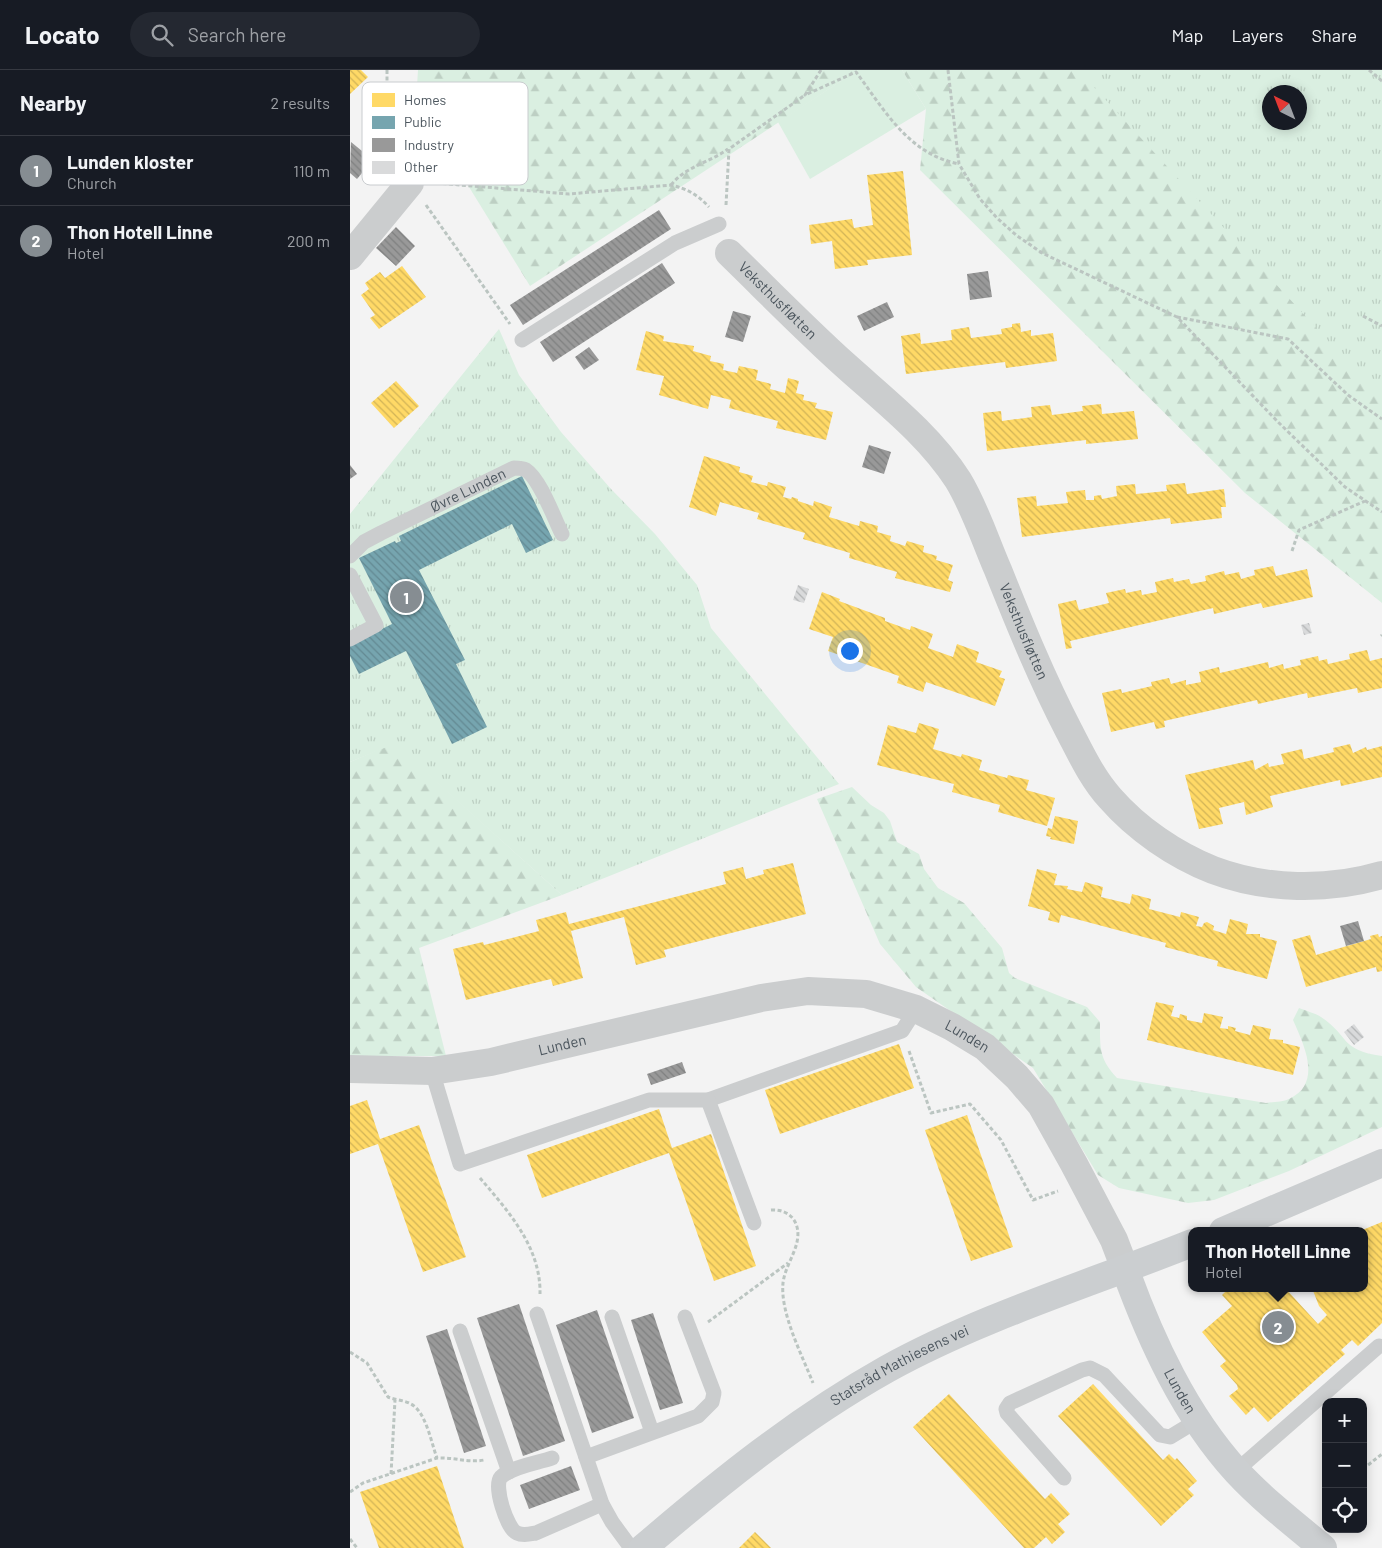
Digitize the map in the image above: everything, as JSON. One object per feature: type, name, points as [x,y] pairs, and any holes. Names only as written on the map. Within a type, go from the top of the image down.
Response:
[{"type":"street","points":[[350,256],[408,185]]},
{"type":"street","name":"Veksthusfløtten","points":[[729,253],[823,345],[920,434],[946,463],[977,519],[1052,698],[1087,765],[1108,796],[1120,809],[1135,823],[1177,853],[1225,874],[1252,881],[1290,885],[1335,885],[1382,875]]},
{"type":"street","name":"Lunden","points":[[350,1069],[432,1071],[491,1062],[760,998],[808,991],[866,994],[909,1020],[952,1027],[985,1047],[1041,1105],[1114,1240],[1138,1305],[1166,1366],[1198,1420],[1236,1471],[1259,1494],[1323,1548]]},
{"type":"street","points":[[1232,1227],[1382,1163]]},
{"type":"street","name":"Statsråd Mathiesens vei","points":[[643,1548],[762,1450],[808,1418],[888,1369],[992,1321],[1188,1245]]},
{"type":"lane","points":[[522,340],[676,244],[719,224]]},
{"type":"lane","name":"Øvre Lunden","points":[[350,556],[364,542],[514,468],[526,469],[530,474],[562,534]]},
{"type":"lane","points":[[350,575],[376,625],[350,639]]},
{"type":"lane","points":[[432,1071],[460,1164],[649,1100],[708,1100],[909,1020]]},
{"type":"lane","points":[[708,1100],[752,1218]]},
{"type":"lane","points":[[537,1314],[602,1504],[612,1522],[631,1548]]},
{"type":"lane","points":[[612,1317],[652,1432]]},
{"type":"lane","points":[[586,1457],[698,1416],[712,1402],[714,1393],[685,1317]]},
{"type":"lane","points":[[460,1331],[509,1472]]},
{"type":"lane","points":[[1236,1471],[1379,1346]]},
{"type":"lane","points":[[1064,1478],[1007,1413],[1006,1409],[1010,1403],[1090,1368],[1104,1375],[1160,1435],[1170,1437],[1198,1420]]},
{"type":"lane","points":[[552,1458],[509,1472],[501,1478],[497,1490],[510,1528],[516,1533],[525,1535],[536,1533],[602,1504]]},
{"type":"path","points":[[805,95],[821,70]]},
{"type":"path","points":[[948,70],[959,164],[980,199],[1016,235],[1042,252],[1177,317],[1288,339],[1348,394],[1382,419]]},
{"type":"path","points":[[1369,70],[1382,81]]},
{"type":"path","points":[[671,185],[685,170],[719,156],[805,95],[856,72],[898,127],[913,143],[933,156],[959,164]]},
{"type":"path","points":[[719,224],[726,210],[729,149]]},
{"type":"path","points":[[411,185],[485,291],[522,340]]},
{"type":"path","points":[[469,185],[521,192],[569,194],[671,185],[687,189],[700,197],[711,209],[719,224]]},
{"type":"path","points":[[1364,316],[1382,326]]},
{"type":"path","points":[[1177,317],[1278,422],[1345,486],[1382,512]]},
{"type":"path","points":[[1292,551],[1299,530],[1366,501]]},
{"type":"path","points":[[909,1020],[931,1114],[970,1104],[1001,1140],[1033,1200],[1061,1190]]},
{"type":"path","points":[[466,1162],[506,1208],[522,1231],[529,1244],[540,1284]]},
{"type":"path","points":[[752,1218],[777,1209],[789,1214],[797,1227],[798,1241],[788,1263],[783,1283],[786,1310],[814,1386]]},
{"type":"path","points":[[692,1334],[788,1263]]},
{"type":"path","points":[[350,1352],[367,1363],[383,1391],[395,1400],[408,1402],[421,1414],[437,1458]]},
{"type":"path","points":[[391,1474],[395,1400]]},
{"type":"path","points":[[350,1492],[363,1483],[437,1458],[449,1457],[474,1462],[503,1453]]},
{"type":"path","points":[[1367,1467],[1382,1454]]},
{"type":"path","points":[[350,1540],[357,1548]]},
{"type":"green space","points":[[418,70],[858,70],[530,286],[468,185],[528,185],[528,82],[417,82]]},
{"type":"green space","points":[[858,70],[902,70],[926,109],[810,179],[778,122]]},
{"type":"green space","points":[[902,70],[1079,70],[1382,386],[1382,603],[1245,493],[920,170],[926,109]]},
{"type":"green space","points":[[1078,70],[1382,70],[1382,399]]},
{"type":"green space","points":[[499,329],[519,375],[561,432],[611,489],[655,534],[697,585],[711,628],[839,784],[562,895],[394,744],[350,762],[350,514]]},
{"type":"green space","points":[[394,743],[562,895],[419,948],[446,1056],[350,1056],[350,762]]},
{"type":"green space","points":[[852,787],[871,805],[884,813],[890,821],[897,842],[919,854],[924,869],[938,888],[964,903],[1002,948],[1009,973],[1015,978],[1087,1007],[1100,1022],[1102,1053],[1107,1065],[1117,1078],[1266,1103],[1287,1100],[1299,1092],[1306,1083],[1308,1074],[1306,1052],[1293,1020],[1299,1008],[1321,1017],[1337,1030],[1351,1046],[1358,1050],[1382,1056],[1382,1127],[1289,1171],[1214,1200],[1188,1203],[1119,1188],[1098,1175],[1033,1068],[916,987],[880,944],[817,799]]},
{"type":"building: Homes","points":[[350,70],[361,70],[368,77],[350,94]]},
{"type":"building: Homes","points":[[903,171],[912,255],[867,260],[868,265],[835,269],[832,241],[811,244],[809,225],[852,219],[854,228],[873,225],[867,175]]},
{"type":"building: Homes","points":[[402,266],[426,297],[379,329],[370,318],[375,315],[361,295],[369,289],[365,283],[380,272],[385,278]]},
{"type":"building: Homes","points":[[1020,323],[1021,332],[1031,330],[1031,336],[1053,333],[1057,361],[1006,368],[1005,362],[906,374],[901,336],[920,333],[921,344],[952,340],[951,330],[969,327],[971,338],[1002,334],[1001,329]]},
{"type":"building: Homes","points":[[646,331],[664,336],[663,341],[694,346],[693,351],[711,356],[710,361],[724,364],[723,370],[737,373],[739,366],[758,370],[756,380],[771,384],[770,389],[785,393],[788,378],[799,381],[796,393],[804,395],[803,400],[817,403],[815,408],[833,412],[826,440],[776,428],[778,421],[729,408],[731,400],[711,395],[708,409],[659,395],[664,376],[636,370]]},
{"type":"building: Homes","points":[[396,381],[419,406],[394,428],[371,403]]},
{"type":"building: Homes","points":[[1101,404],[1102,414],[1134,411],[1138,439],[1086,444],[1086,440],[987,451],[983,413],[1001,411],[1002,421],[1032,417],[1031,407],[1050,405],[1052,415],[1083,411],[1082,406]]},
{"type":"building: Homes","points":[[704,456],[740,467],[739,472],[753,476],[751,482],[767,486],[768,482],[786,487],[783,497],[791,499],[792,497],[813,506],[814,501],[832,507],[829,517],[859,526],[860,521],[878,526],[877,532],[891,536],[890,541],[905,546],[907,541],[924,546],[923,552],[937,556],[936,560],[953,565],[948,580],[953,582],[950,592],[895,578],[897,572],[849,558],[850,553],[803,539],[805,533],[757,519],[759,513],[720,502],[716,516],[689,507]]},
{"type":"building: Homes","points":[[1185,483],[1187,494],[1224,489],[1226,507],[1221,507],[1222,518],[1171,524],[1170,518],[1022,537],[1017,498],[1036,496],[1037,506],[1068,503],[1066,492],[1085,490],[1086,500],[1094,500],[1094,496],[1101,495],[1102,499],[1117,496],[1116,486],[1135,484],[1136,494],[1167,491],[1166,485]]},
{"type":"building: Homes","points":[[1273,566],[1276,576],[1307,569],[1313,597],[1263,608],[1261,603],[1214,614],[1213,608],[1070,641],[1072,648],[1066,649],[1058,604],[1076,600],[1079,610],[1109,603],[1106,593],[1125,589],[1126,593],[1141,590],[1142,595],[1157,592],[1155,582],[1173,578],[1174,582],[1189,579],[1191,584],[1206,581],[1205,576],[1224,571],[1225,575],[1239,572],[1241,579],[1255,575],[1254,570]]},
{"type":"building: Homes","points":[[822,592],[840,599],[839,601],[885,618],[885,621],[910,630],[911,626],[933,634],[928,648],[953,657],[957,644],[979,652],[976,662],[1002,671],[999,677],[1005,679],[995,706],[926,682],[923,692],[897,683],[899,676],[828,651],[833,637],[809,629]]},
{"type":"building: Homes","points":[[1367,650],[1370,661],[1382,658],[1382,688],[1358,693],[1357,688],[1308,698],[1307,693],[1258,704],[1257,700],[1164,721],[1165,727],[1161,728],[1156,729],[1154,722],[1111,732],[1102,693],[1121,689],[1122,693],[1152,686],[1151,682],[1169,678],[1171,684],[1186,680],[1186,685],[1201,682],[1199,672],[1219,667],[1220,673],[1268,662],[1269,668],[1283,664],[1284,669],[1301,665],[1300,660],[1318,656],[1319,661],[1327,659],[1328,664],[1350,659],[1349,654]]},
{"type":"building: Homes","points":[[919,723],[939,729],[933,749],[961,757],[962,754],[982,760],[979,770],[1007,778],[1008,775],[1029,780],[1026,790],[1055,798],[1047,826],[998,812],[1000,805],[952,792],[954,784],[877,765],[888,725],[916,733]]},
{"type":"building: Homes","points":[[1350,744],[1353,753],[1366,747],[1367,750],[1382,746],[1382,777],[1341,786],[1340,780],[1270,796],[1273,807],[1246,815],[1244,802],[1219,808],[1223,824],[1199,829],[1185,775],[1253,760],[1255,770],[1268,763],[1269,767],[1284,764],[1281,754],[1302,749],[1304,759],[1334,752],[1333,748]]},
{"type":"building: Homes","points":[[1055,816],[1078,821],[1074,844],[1050,839],[1051,837],[1046,836],[1048,828],[1052,829]]},
{"type":"building: Homes","points":[[793,863],[806,914],[664,950],[666,957],[636,965],[624,917],[571,931],[583,978],[553,986],[551,979],[466,1000],[453,949],[483,942],[484,945],[539,931],[536,920],[566,912],[569,924],[726,884],[723,872],[743,867],[746,879],[764,874],[763,870]]},
{"type":"building: Homes","points":[[1037,869],[1057,874],[1054,885],[1068,886],[1067,889],[1082,892],[1085,882],[1103,887],[1101,897],[1130,904],[1132,894],[1151,899],[1149,909],[1180,917],[1181,912],[1199,917],[1196,926],[1202,927],[1207,922],[1214,926],[1213,930],[1226,934],[1230,919],[1248,924],[1246,934],[1260,934],[1260,937],[1277,941],[1267,979],[1217,966],[1218,961],[1165,947],[1166,943],[1061,915],[1059,923],[1048,920],[1050,912],[1028,906]]},
{"type":"building: Homes","points":[[1378,934],[1379,937],[1382,936],[1382,971],[1377,972],[1376,967],[1306,987],[1292,940],[1310,935],[1316,955],[1371,939],[1370,936]]},
{"type":"building: Homes","points":[[1156,1002],[1174,1006],[1171,1016],[1179,1018],[1180,1014],[1187,1016],[1187,1020],[1202,1023],[1204,1013],[1223,1017],[1220,1028],[1228,1029],[1228,1026],[1236,1028],[1235,1031],[1250,1035],[1253,1025],[1271,1029],[1269,1039],[1283,1040],[1283,1043],[1300,1047],[1293,1075],[1147,1040]]},
{"type":"building: Homes","points":[[899,1044],[914,1088],[780,1134],[765,1090]]},
{"type":"building: Homes","points":[[367,1100],[380,1139],[419,1125],[466,1257],[423,1272],[378,1144],[350,1154],[350,1106]]},
{"type":"building: Homes","points":[[659,1109],[672,1148],[711,1134],[756,1266],[714,1281],[669,1153],[542,1198],[527,1155]]},
{"type":"building: Homes","points":[[967,1115],[1013,1247],[971,1261],[925,1130]]},
{"type":"building: Homes","points":[[1382,1222],[1382,1323],[1358,1346],[1352,1340],[1341,1350],[1345,1354],[1268,1422],[1254,1407],[1246,1415],[1229,1396],[1238,1389],[1237,1385],[1220,1366],[1226,1361],[1202,1332],[1232,1306],[1222,1295],[1225,1292],[1289,1292],[1318,1324],[1327,1315],[1319,1306],[1314,1292],[1368,1292],[1368,1228]]},
{"type":"building: Homes","points":[[1093,1384],[1163,1460],[1169,1454],[1175,1460],[1177,1458],[1197,1481],[1188,1489],[1194,1495],[1161,1526],[1058,1416]]},
{"type":"building: Homes","points":[[949,1394],[1045,1499],[1051,1493],[1070,1514],[1058,1524],[1065,1532],[1052,1544],[1046,1537],[1034,1548],[1024,1548],[913,1427]]},
{"type":"building: Homes","points":[[437,1466],[464,1548],[379,1548],[360,1492]]},
{"type":"building: Homes","points":[[755,1532],[771,1548],[739,1548]]},
{"type":"building: Public","points":[[522,476],[553,540],[526,553],[512,524],[419,570],[465,660],[456,664],[487,727],[452,744],[406,651],[359,674],[350,656],[350,645],[392,624],[359,558],[395,541],[396,543],[401,541],[399,536]]},
{"type":"building: Industry","points":[[351,142],[362,151],[362,173],[357,179],[350,173]]},
{"type":"building: Industry","points":[[659,210],[671,229],[523,325],[510,305]]},
{"type":"building: Industry","points":[[396,227],[415,246],[396,266],[376,248]]},
{"type":"building: Industry","points":[[662,263],[675,283],[553,362],[540,342]]},
{"type":"building: Industry","points":[[988,271],[992,297],[970,300],[967,274]]},
{"type":"building: Industry","points":[[887,302],[894,317],[864,331],[857,316]]},
{"type":"building: Industry","points":[[733,311],[751,316],[743,342],[725,337]]},
{"type":"building: Industry","points":[[589,347],[599,360],[584,370],[575,357]]},
{"type":"building: Industry","points":[[869,445],[891,452],[884,474],[862,467]]},
{"type":"building: Industry","points":[[350,465],[357,474],[350,479]]},
{"type":"building: Industry","points":[[1358,921],[1364,941],[1346,946],[1340,926]]},
{"type":"building: Industry","points":[[682,1062],[686,1073],[651,1085],[647,1074]]},
{"type":"building: Industry","points":[[519,1304],[565,1441],[523,1456],[477,1318]]},
{"type":"building: Industry","points":[[597,1310],[634,1418],[592,1433],[556,1325]]},
{"type":"building: Industry","points":[[653,1313],[683,1403],[660,1410],[631,1320]]},
{"type":"building: Industry","points":[[447,1329],[486,1446],[464,1453],[426,1336]]},
{"type":"building: Industry","points":[[571,1466],[580,1490],[529,1509],[520,1485]]},
{"type":"building: Other","points":[[798,585],[809,589],[804,603],[793,600]]},
{"type":"building: Other","points":[[1309,623],[1312,633],[1304,635],[1301,625]]},
{"type":"building: Other","points":[[1354,1024],[1364,1037],[1354,1045],[1344,1032]]},
{"type":"place","name":"Lunden kloster","points":[[406,597]]},
{"type":"place","name":"Thon Hotell Linne","points":[[1278,1327]]}]
